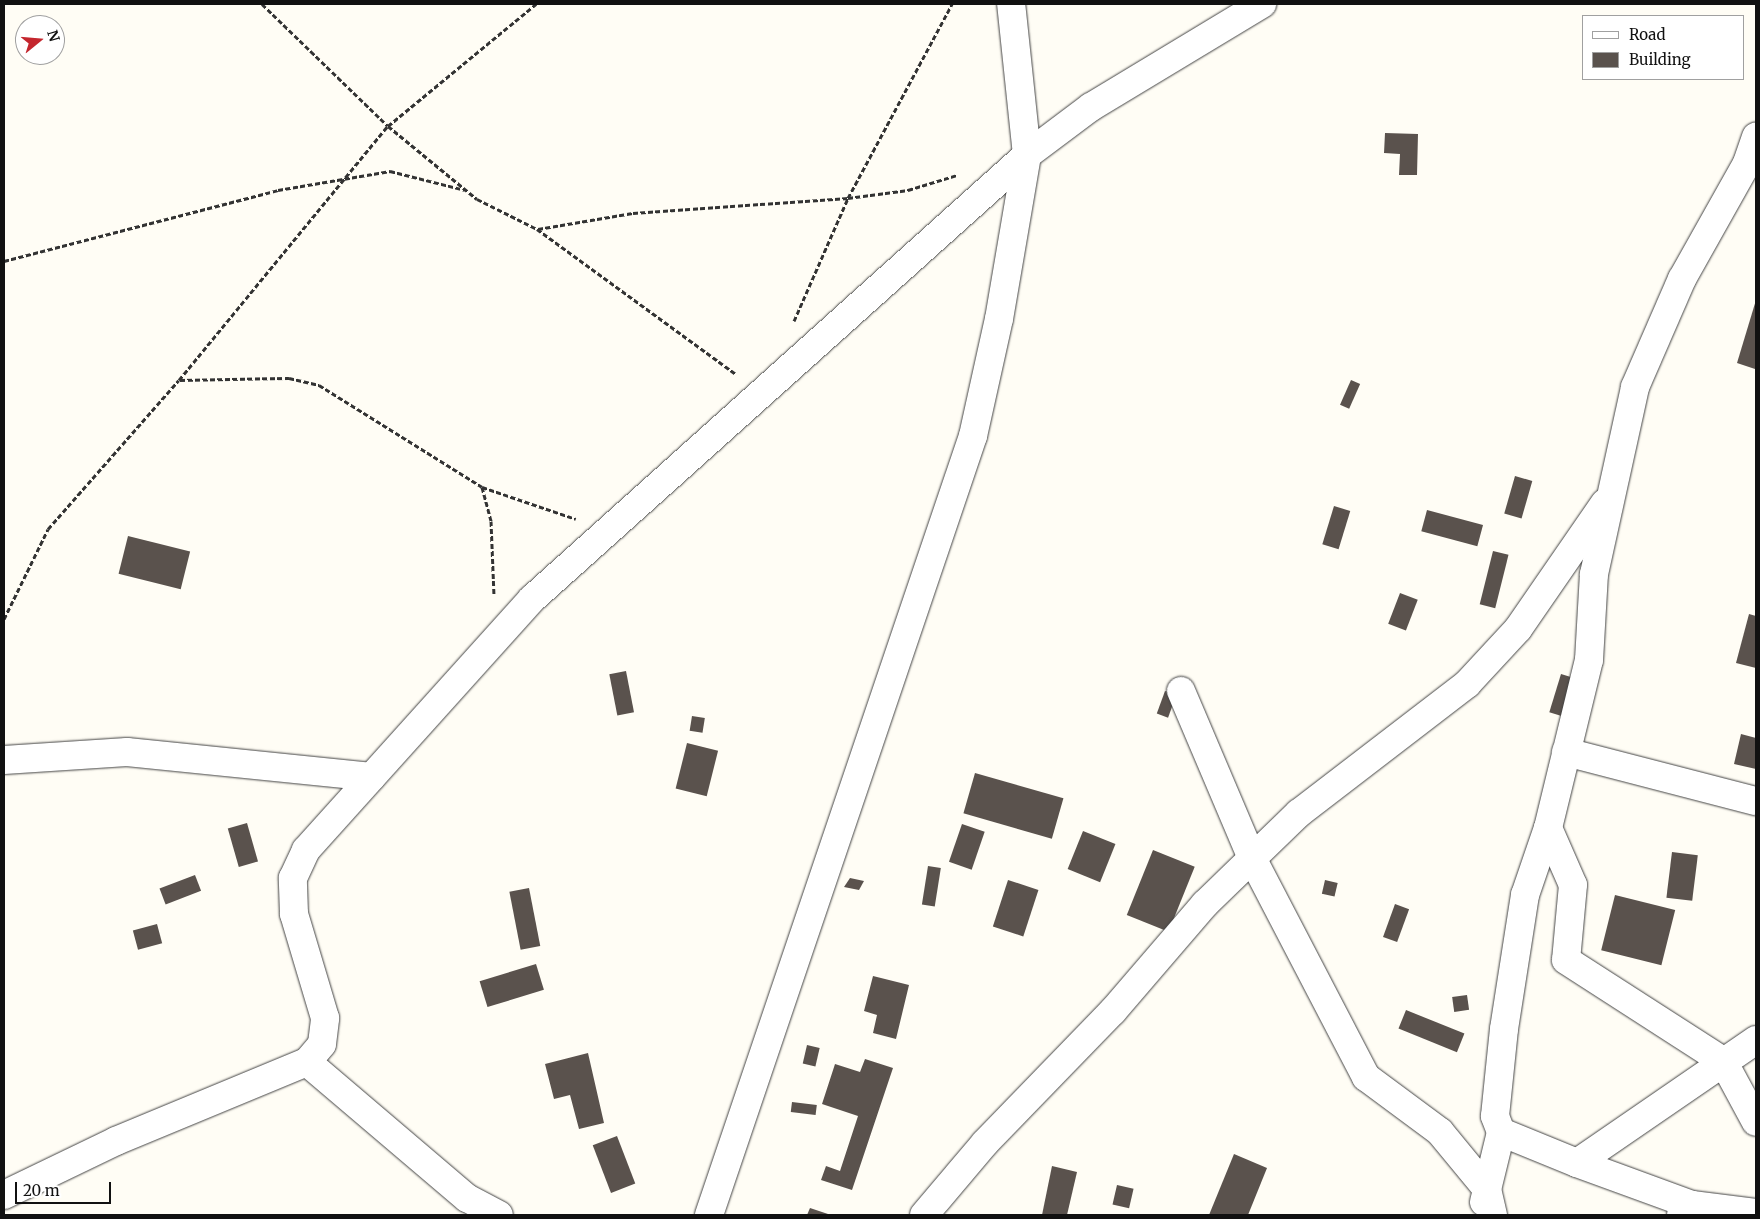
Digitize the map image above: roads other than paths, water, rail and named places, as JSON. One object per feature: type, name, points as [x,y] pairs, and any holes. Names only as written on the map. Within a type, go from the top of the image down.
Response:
[{"type":"street","points":[[709,1215],[973,436],[1001,310],[1027,155],[1011,4]]},
{"type":"street","points":[[4,1194],[116,1141],[307,1062],[322,1044],[325,1018],[294,914],[293,878],[306,850],[532,599],[1027,155],[1091,107],[1262,4]]},
{"type":"street","points":[[1481,1215],[1501,1132],[1495,1116],[1504,1029],[1525,895],[1548,828],[1589,660],[1594,574],[1636,386],[1682,279],[1748,162],[1756,137]]},
{"type":"street","points":[[924,1215],[1204,904],[1299,813],[1467,684],[1518,629],[1613,492]]},
{"type":"street","points":[[1182,691],[1252,858],[1366,1077],[1440,1132],[1488,1189],[1493,1215]]},
{"type":"street","points":[[4,760],[127,752],[372,777]]},
{"type":"street","points":[[1566,752],[1756,801]]},
{"type":"street","points":[[1548,828],[1574,885],[1566,960],[1724,1061],[1756,1122]]},
{"type":"street","points":[[1578,1163],[1756,1040]]},
{"type":"street","points":[[307,1062],[467,1198],[499,1215]]},
{"type":"street","points":[[1501,1132],[1686,1210],[1756,1213]]}]
